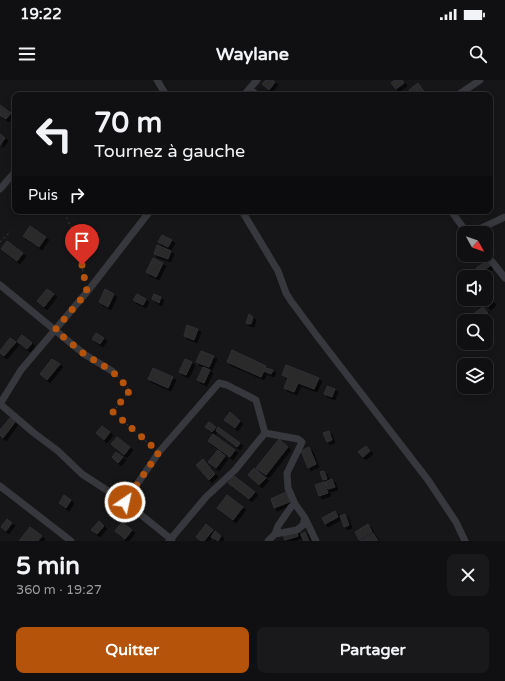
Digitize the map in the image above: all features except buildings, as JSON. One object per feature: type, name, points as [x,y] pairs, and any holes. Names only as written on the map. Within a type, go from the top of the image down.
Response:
[{"type":"street","points":[[157,80],[164,92]]},
{"type":"street","points":[[246,92],[257,80]]},
{"type":"street","points":[[462,92],[480,80]]},
{"type":"street","points":[[0,189],[12,175]]},
{"type":"street","points":[[148,214],[87,292],[22,370],[0,404],[58,451],[82,474],[125,502],[171,540],[206,497],[235,470],[265,433]]},
{"type":"street","points":[[244,214],[278,271],[286,293],[291,301],[428,480],[456,522],[465,541]]},
{"type":"street","points":[[453,214],[462,226]]},
{"type":"street","points":[[485,226],[505,217]]},
{"type":"street","points":[[492,262],[505,278]]},
{"type":"street","points":[[0,285],[84,354],[112,371]]},
{"type":"street","points":[[125,502],[159,452],[219,383],[227,384],[256,400],[265,433]]},
{"type":"street","points":[[265,433],[298,439],[302,442],[287,473],[288,488],[295,504],[305,518],[316,541]]},
{"type":"street","points":[[0,486],[71,541]]},
{"type":"street","points":[[268,541],[275,534],[278,526],[291,507],[295,504]]},
{"type":"street","points":[[275,534],[296,530],[303,525],[305,518]]},
{"type":"path","points":[[64,214],[77,239],[87,292]]},
{"type":"path","points":[[0,242],[11,231]]},
{"type":"path","points":[[112,371],[130,390],[113,412],[159,452]]},
{"type":"route","points":[[82,265],[87,292],[55,330],[84,354],[112,371],[130,390],[113,412],[159,452],[125,502]]}]
